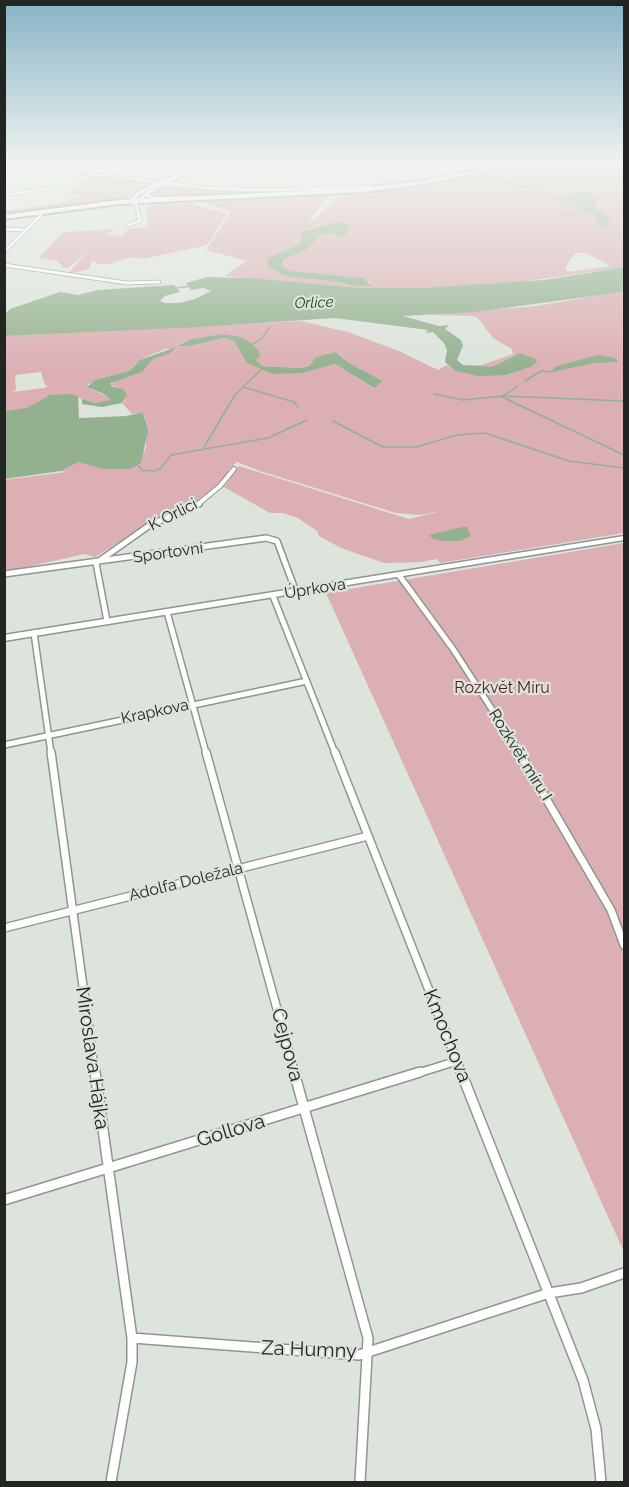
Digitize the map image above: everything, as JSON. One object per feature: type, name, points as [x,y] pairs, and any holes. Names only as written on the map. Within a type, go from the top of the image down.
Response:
[{"type":"street","points":[[4,252],[24,233]]},
{"type":"street","points":[[4,265],[127,283],[159,282]]},
{"type":"street","name":"K Orlici","points":[[96,563],[150,525],[197,505],[220,486],[234,469]]},
{"type":"street","name":"Úprkova","points":[[4,638],[624,538]]},
{"type":"street","name":"Sportovní","points":[[4,574],[271,539],[277,541],[296,592]]},
{"type":"street","points":[[96,563],[107,621]]},
{"type":"street","name":"Rozkvět míru I","points":[[399,575],[453,649],[531,770],[611,910],[624,945]]},
{"type":"street","name":"Kmochova","points":[[273,596],[549,1293],[593,1410],[601,1482]]},
{"type":"street","name":"Cejpova","points":[[167,612],[368,1338],[360,1482]]},
{"type":"street","name":"Miroslava Hájka","points":[[34,633],[132,1338],[130,1374],[111,1482]]},
{"type":"street","name":"Krapkova","points":[[4,745],[307,681]]},
{"type":"street","name":"Adolfa Doležala","points":[[4,928],[368,836]]},
{"type":"street","name":"Gollova","points":[[4,1200],[457,1061]]},
{"type":"street","name":"Za Humny","points":[[132,1338],[351,1356],[549,1293],[581,1288],[624,1273]]},
{"type":"green space","points":[[62,233],[107,233],[122,236],[124,233],[215,233],[208,244],[203,246],[143,259],[131,257],[109,264],[96,264],[92,261],[89,269],[73,273],[68,273],[90,250],[68,268],[64,268],[57,261],[39,258]]},
{"type":"green space","points":[[217,233],[304,233],[297,245],[270,257],[276,272],[291,277],[340,282],[354,286],[371,283],[365,278],[291,271],[282,266],[283,260],[320,235],[329,233],[339,237],[337,233],[624,233],[624,267],[521,282],[419,288],[361,288],[225,276],[247,261],[206,250]],"holes":[[[575,253],[585,253],[611,266],[567,272],[565,268]]]},
{"type":"green space","points":[[624,291],[624,336],[618,335],[624,337],[624,533],[440,563],[437,559],[384,563],[341,548],[319,536],[317,531],[298,518],[283,513],[270,513],[224,487],[239,466],[409,519],[441,511],[419,515],[396,513],[237,462],[228,470],[231,470],[219,485],[198,500],[154,520],[95,557],[84,554],[14,570],[5,569],[4,480],[66,472],[54,470],[69,459],[139,465],[146,447],[145,416],[143,412],[132,414],[122,403],[125,400],[118,387],[110,385],[118,379],[132,376],[153,359],[175,349],[165,349],[146,357],[129,371],[99,379],[87,385],[111,398],[109,401],[95,403],[69,395],[26,410],[5,412],[5,336],[302,321],[351,333],[399,351],[438,370],[447,365],[455,371],[506,375],[531,367],[516,354],[492,367],[463,365],[482,365],[513,354],[512,349],[493,338],[478,318],[426,315],[536,306]],"holes":[[[222,334],[260,355],[256,360],[262,366],[301,368],[308,366],[317,357],[338,353],[349,363],[383,381],[373,388],[335,364],[312,370],[272,374],[248,363],[234,341],[224,338],[190,346],[177,345],[191,339]],[[41,372],[45,385],[48,386],[13,392],[16,390],[15,375]]]},
{"type":"green space","name":"Rozkvět Míru","points":[[624,543],[624,1252],[326,593]]},
{"type":"water","points":[[301,233],[329,233],[320,235],[307,249],[283,260],[282,266],[291,271],[365,278],[371,286],[354,286],[340,282],[291,277],[269,267],[267,260],[270,257],[297,245],[302,239]]},
{"type":"water","points":[[332,233],[346,233],[345,236],[339,237]]},
{"type":"water","name":"Orlice","points":[[624,267],[624,291],[475,312],[403,316],[439,326],[449,325],[445,329],[461,340],[463,346],[457,360],[463,365],[492,367],[519,353],[536,359],[537,362],[531,367],[506,375],[479,376],[455,371],[445,362],[447,350],[444,343],[433,332],[426,333],[428,330],[335,318],[5,336],[5,314],[10,309],[60,292],[78,295],[98,290],[174,285],[180,292],[165,296],[160,301],[179,303],[195,299],[211,291],[203,288],[191,290],[186,283],[207,277],[251,278],[361,288],[419,288],[544,280]]},
{"type":"water","points":[[222,334],[241,337],[253,344],[261,355],[256,360],[262,366],[301,368],[309,366],[316,357],[336,352],[349,363],[383,381],[374,388],[335,364],[302,373],[272,374],[247,363],[234,341],[224,338],[190,346],[177,346],[191,339]]},
{"type":"water","points":[[175,349],[169,354],[153,359],[142,372],[111,383],[111,386],[123,389],[127,395],[122,403],[102,407],[82,404],[82,399],[95,403],[111,400],[104,394],[87,387],[95,380],[129,371],[140,360]]},
{"type":"water","points":[[597,355],[618,360],[552,372],[554,367]]},
{"type":"water","points":[[50,395],[78,396],[79,418],[127,416],[143,412],[148,431],[141,463],[130,469],[103,469],[78,462],[61,471],[5,479],[5,411],[27,408]]},
{"type":"water","points":[[467,527],[471,536],[460,541],[433,539],[429,535]]},
{"type":"waterway","points":[[176,288],[191,286]]},
{"type":"waterway","points":[[251,345],[261,339],[270,327]]},
{"type":"waterway","points":[[243,387],[263,368]]},
{"type":"waterway","points":[[525,381],[541,371],[552,372]]},
{"type":"waterway","points":[[503,396],[518,386]]},
{"type":"waterway","points":[[204,447],[235,395],[243,387]]},
{"type":"waterway","points":[[243,387],[294,402],[298,407]]},
{"type":"waterway","points":[[434,394],[463,400],[501,396]]},
{"type":"waterway","points":[[501,396],[624,455]]},
{"type":"waterway","points":[[503,396],[624,401]]},
{"type":"waterway","points":[[137,464],[142,470],[155,471],[161,468],[171,455],[268,438],[307,420]]},
{"type":"waterway","points":[[333,421],[383,447],[416,447],[457,435],[485,433],[569,461],[624,468]]}]
